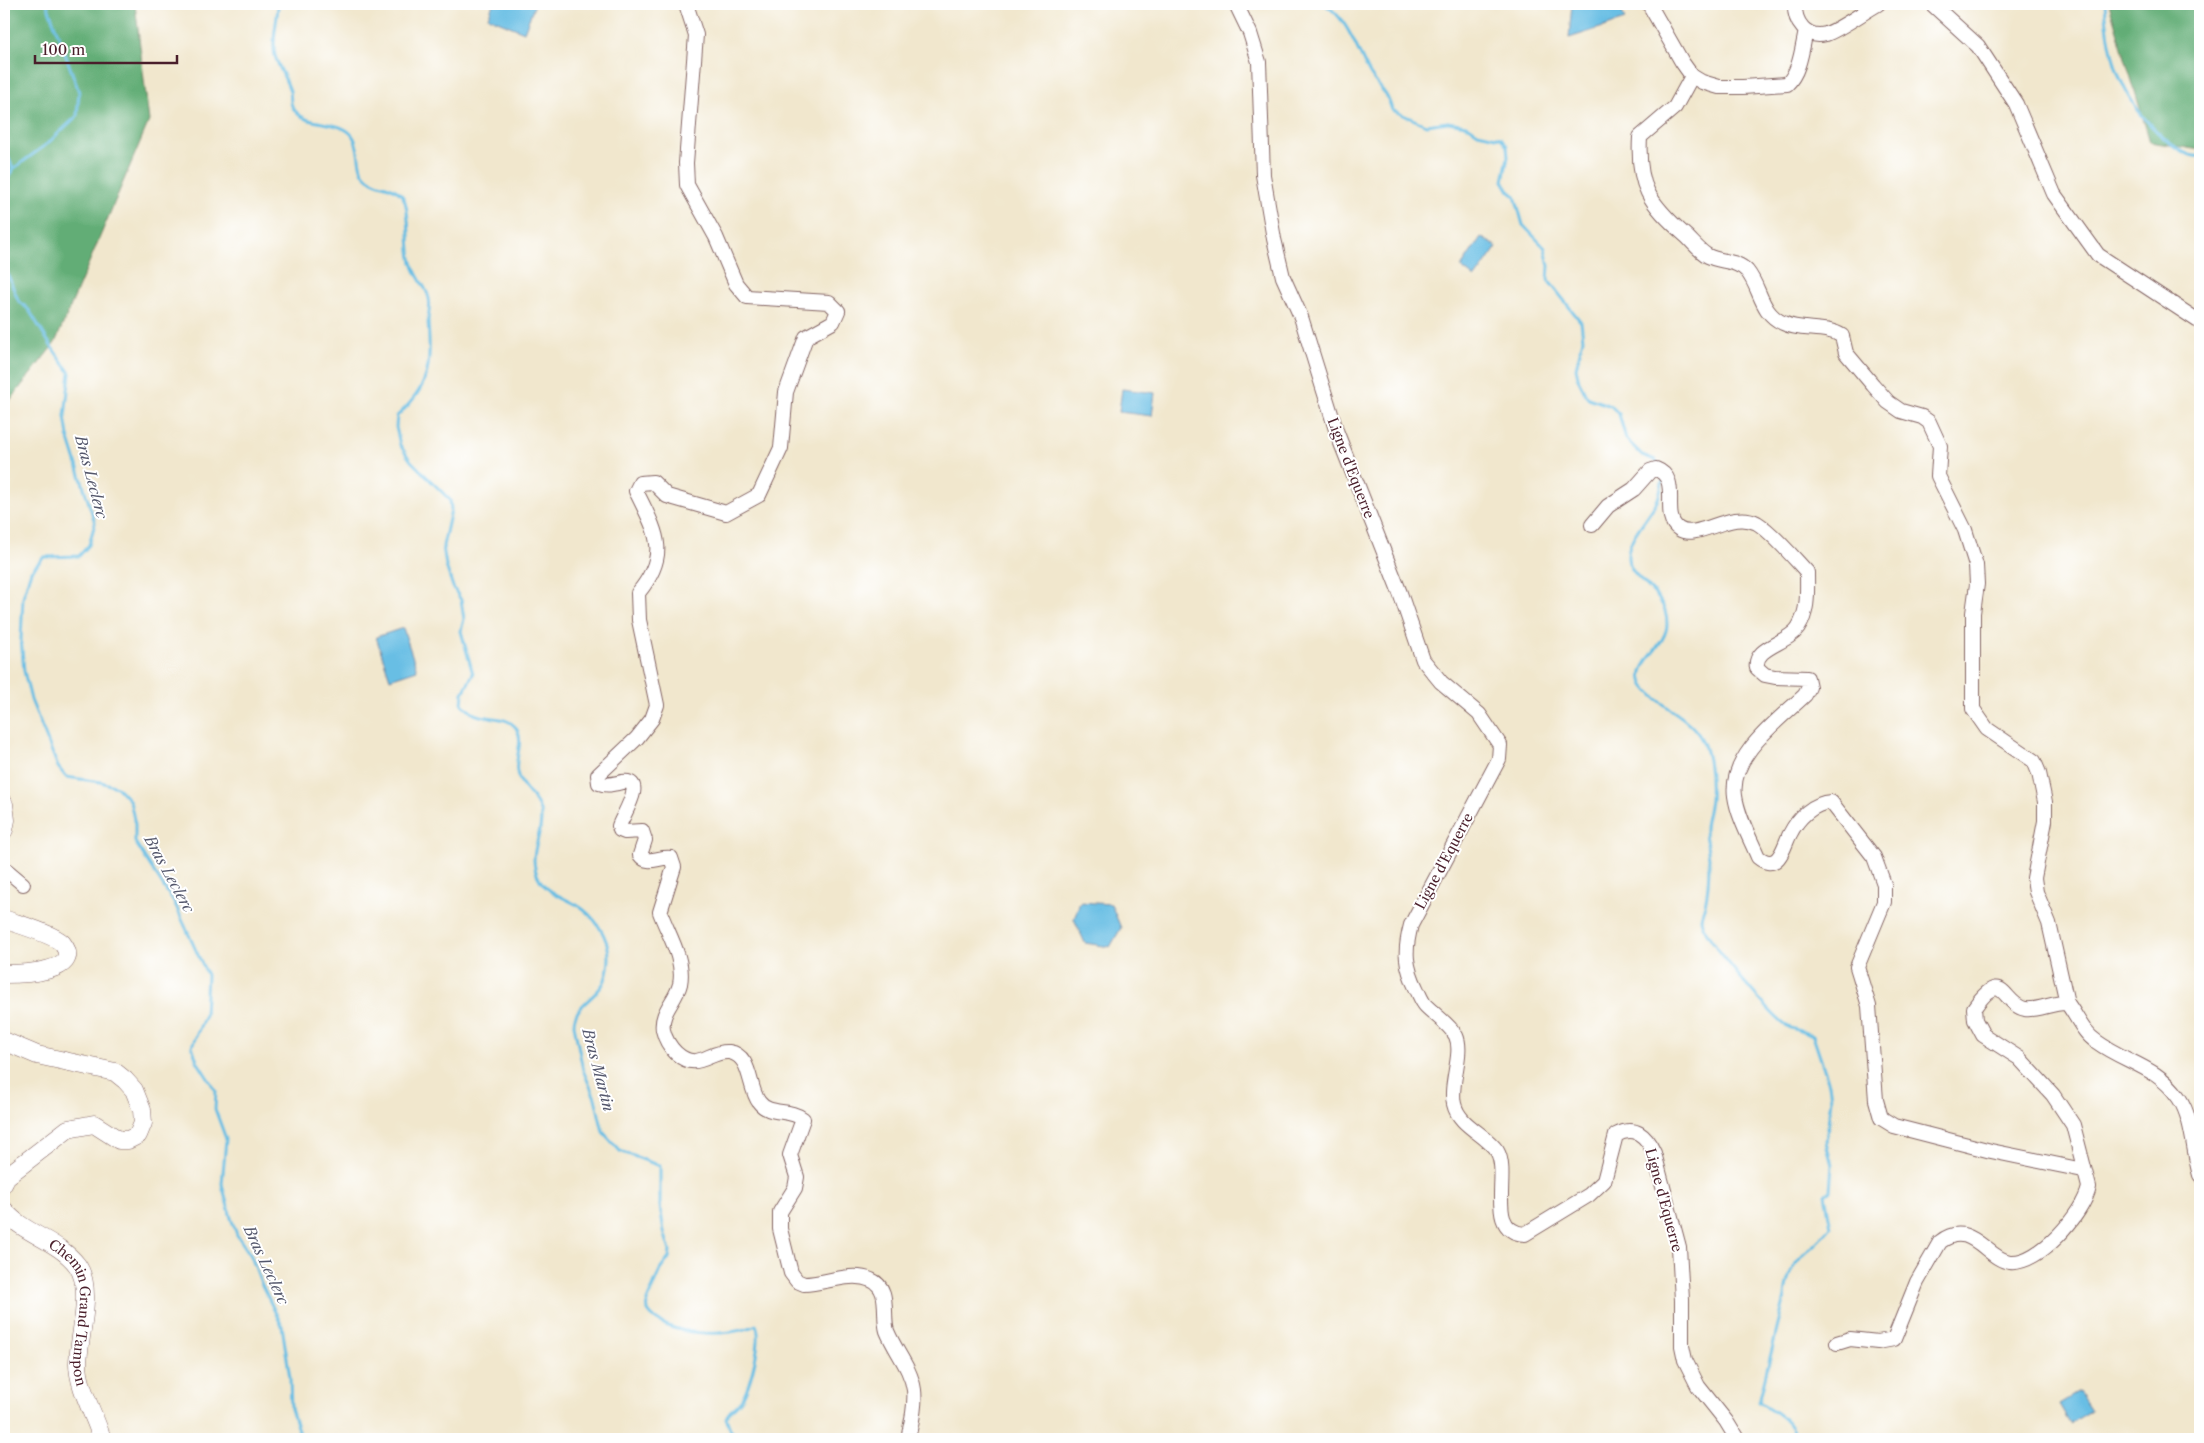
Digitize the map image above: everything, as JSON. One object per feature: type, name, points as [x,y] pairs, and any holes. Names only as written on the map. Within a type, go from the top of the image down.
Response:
[{"type":"main road","points":[[4,804],[6,820],[4,830]]},
{"type":"main road","points":[[4,920],[61,942],[66,952],[64,961],[58,968],[20,974],[4,974]]},
{"type":"main road","points":[[4,1041],[37,1055],[115,1072],[134,1090],[142,1110],[143,1123],[138,1135],[128,1140],[119,1140],[94,1124],[68,1129],[6,1177],[4,1183]]},
{"type":"main road","name":"Chemin Grand Tampon","points":[[4,1210],[13,1222],[66,1254],[77,1265],[84,1277],[85,1294],[78,1364],[81,1382],[102,1439]]},
{"type":"street","points":[[686,4],[696,35],[686,163],[687,185],[716,237],[736,284],[747,297],[828,302],[838,311],[833,322],[806,337],[786,392],[781,448],[759,495],[726,513],[666,496],[653,482],[640,483],[636,491],[656,532],[658,550],[650,578],[638,593],[639,620],[657,706],[652,719],[637,738],[598,775],[599,783],[604,785],[631,783],[634,788],[634,795],[622,816],[619,826],[620,830],[625,832],[642,831],[645,840],[640,855],[643,859],[648,861],[665,857],[671,858],[673,862],[674,868],[660,912],[672,937],[680,971],[680,984],[665,1013],[663,1024],[664,1032],[671,1048],[681,1057],[694,1062],[728,1052],[736,1055],[746,1068],[758,1102],[766,1109],[795,1112],[803,1119],[790,1155],[797,1177],[795,1188],[780,1212],[780,1229],[791,1273],[797,1281],[804,1284],[858,1277],[870,1279],[879,1284],[883,1293],[887,1330],[911,1378],[914,1391],[908,1439]]},
{"type":"street","name":"Ligne d'Equerre","points":[[1236,4],[1250,33],[1259,62],[1263,175],[1274,239],[1283,277],[1301,317],[1337,433],[1400,593],[1423,660],[1441,682],[1479,714],[1500,745],[1499,759],[1411,925],[1406,942],[1407,970],[1424,1004],[1456,1036],[1458,1045],[1454,1104],[1460,1117],[1497,1151],[1502,1169],[1500,1200],[1506,1226],[1516,1233],[1525,1234],[1589,1195],[1604,1181],[1616,1135],[1626,1130],[1639,1132],[1648,1139],[1654,1153],[1679,1247],[1682,1346],[1685,1360],[1698,1386],[1726,1420],[1737,1439]]},
{"type":"street","points":[[1649,4],[1670,43],[1692,76],[1702,82],[1719,87],[1787,84],[1792,79],[1806,31]]},
{"type":"street","points":[[1795,4],[1795,16],[1806,31],[1816,35],[1827,34],[1878,4]]},
{"type":"street","points":[[1932,4],[1978,46],[2016,104],[2054,194],[2098,255],[2200,322]]},
{"type":"street","points":[[1692,76],[1675,107],[1640,137],[1639,168],[1651,198],[1664,216],[1703,252],[1710,257],[1740,266],[1746,271],[1765,309],[1773,318],[1790,326],[1828,331],[1842,336],[1846,353],[1888,402],[1901,411],[1922,417],[1929,422],[1940,446],[1938,476],[1965,530],[1976,565],[1972,622],[1973,709],[1987,729],[2034,761],[2039,773],[2045,802],[2045,821],[2034,878],[2036,892],[2049,923],[2067,1003],[2085,1032],[2098,1043],[2142,1065],[2166,1082],[2180,1100],[2187,1119],[2200,1176]]},
{"type":"street","points":[[1592,525],[1608,506],[1634,489],[1650,471],[1656,469],[1665,474],[1670,484],[1672,519],[1677,528],[1682,531],[1705,529],[1729,520],[1745,519],[1758,523],[1807,572],[1807,608],[1798,628],[1789,639],[1758,655],[1756,661],[1757,668],[1766,675],[1775,678],[1806,678],[1809,687],[1805,695],[1749,750],[1738,766],[1735,781],[1734,795],[1758,858],[1763,862],[1778,859],[1799,820],[1817,806],[1831,802],[1874,857],[1884,884],[1884,902],[1857,967],[1869,1006],[1876,1100],[1881,1118],[1894,1126],[1991,1151],[2083,1170]]},
{"type":"street","points":[[4,868],[23,884]]},
{"type":"street","points":[[1837,1343],[1850,1339],[1878,1342],[1894,1339],[1928,1261],[1940,1242],[1950,1235],[1970,1238],[1986,1246],[2002,1260],[2009,1262],[2028,1258],[2046,1247],[2076,1217],[2089,1188],[2073,1125],[2053,1095],[2018,1058],[1983,1035],[1975,1020],[1974,1008],[1991,990],[1999,989],[2005,992],[2019,1007],[2027,1009],[2067,1003]]},
{"type":"green space","points":[[4,4],[135,4],[149,121],[55,343],[4,408]]},
{"type":"green space","points":[[2109,4],[2200,4],[2200,150],[2150,142]]},
{"type":"water","points":[[493,4],[535,4],[524,32],[488,17]]},
{"type":"water","points":[[1572,4],[1619,4],[1625,20],[1569,38]]},
{"type":"water","points":[[1481,237],[1497,247],[1475,278],[1461,267]]},
{"type":"water","points":[[1122,389],[1155,393],[1152,416],[1119,412]]},
{"type":"water","points":[[403,628],[417,670],[390,679],[376,637]]},
{"type":"water","points":[[1080,902],[1111,904],[1121,928],[1110,947],[1085,943],[1074,919]]},
{"type":"water","points":[[2079,1392],[2091,1410],[2070,1423],[2059,1404]]},
{"type":"waterway","name":"Bras Leclerc","points":[[4,185],[13,169],[47,144],[77,116],[79,92],[47,4]]},
{"type":"waterway","name":"Bras Martin","points":[[278,4],[274,50],[290,91],[292,106],[304,118],[338,126],[352,135],[355,139],[360,167],[366,177],[400,193],[406,205],[412,263],[426,290],[430,305],[428,321],[429,350],[423,384],[417,395],[397,416],[396,427],[400,445],[411,461],[450,500],[451,510],[443,546],[446,566],[453,587],[461,600],[464,619],[461,631],[473,674],[463,693],[462,704],[475,714],[508,721],[516,728],[520,739],[516,766],[517,772],[522,784],[538,805],[541,818],[534,856],[536,872],[547,888],[583,909],[595,921],[606,942],[609,957],[605,980],[602,986],[582,1006],[575,1018],[574,1025],[583,1070],[595,1098],[603,1132],[620,1151],[660,1166],[660,1206],[664,1232],[670,1251],[669,1258],[660,1270],[647,1301],[648,1311],[656,1320],[668,1326],[699,1333],[731,1332],[756,1325],[758,1341],[752,1374],[745,1394],[726,1418],[731,1431],[741,1439]]},
{"type":"waterway","points":[[1324,4],[1333,10],[1346,26],[1370,74],[1387,98],[1392,110],[1426,125],[1448,122],[1466,125],[1478,133],[1501,138],[1507,146],[1508,157],[1503,181],[1509,191],[1515,196],[1523,225],[1545,248],[1549,266],[1548,280],[1581,322],[1583,339],[1576,368],[1579,381],[1588,398],[1611,406],[1619,414],[1626,439],[1642,455],[1655,460],[1661,466]]},
{"type":"waterway","points":[[2105,4],[2114,62],[2128,95],[2138,111],[2166,140],[2187,154],[2200,156]]},
{"type":"waterway","points":[[4,147],[13,169]]},
{"type":"waterway","name":"Bras Leclerc","points":[[4,265],[18,300],[29,310],[70,373],[65,416],[68,436],[95,523],[89,545],[79,556],[44,557],[31,571],[23,597],[21,639],[24,671],[31,700],[58,767],[66,777],[101,782],[117,787],[130,801],[135,824],[135,842],[176,906],[207,975],[205,1015],[192,1046],[197,1061],[216,1091],[215,1109],[226,1139],[222,1184],[231,1218],[237,1235],[251,1256],[261,1283],[282,1326],[290,1378],[291,1409],[301,1439]]},
{"type":"waterway","points":[[1663,480],[1657,501],[1634,535],[1628,558],[1630,566],[1635,573],[1661,603],[1667,624],[1661,641],[1645,664],[1642,672],[1645,687],[1659,701],[1693,727],[1704,745],[1708,758],[1710,793],[1705,830],[1709,855],[1709,874],[1708,889],[1701,919],[1704,928],[1724,957],[1777,1018],[1785,1025],[1813,1036],[1829,1084],[1831,1098],[1826,1142],[1832,1165],[1830,1190],[1825,1195],[1831,1227],[1800,1258],[1790,1274],[1759,1402],[1787,1422],[1795,1439]]}]
